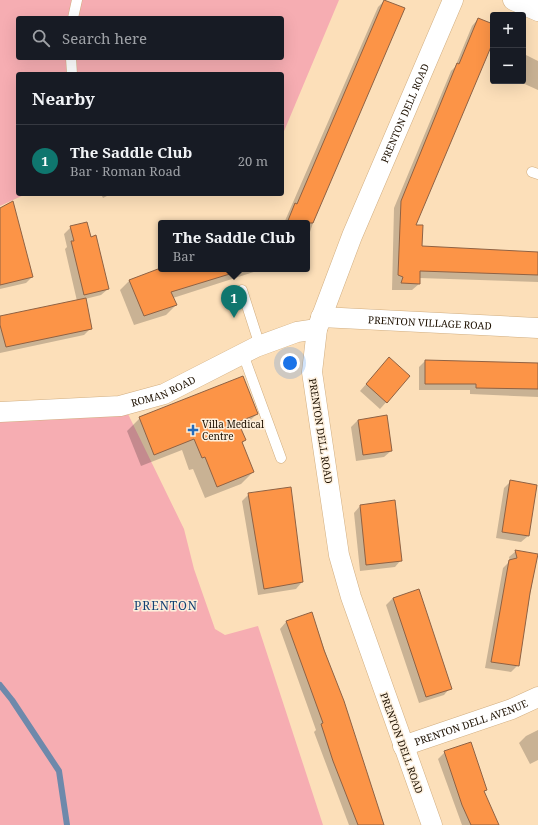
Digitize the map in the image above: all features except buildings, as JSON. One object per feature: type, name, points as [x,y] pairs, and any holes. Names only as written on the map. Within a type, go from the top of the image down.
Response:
[{"type":"street","name":"PRENTON DELL ROAD","points":[[432,825],[351,597],[339,555],[312,372],[319,323],[352,236],[453,0]]},
{"type":"street","points":[[513,0],[538,11]]},
{"type":"street","name":"PRENTON VILLAGE ROAD","points":[[319,323],[538,328]]},
{"type":"street","name":"ROMAN ROAD","points":[[0,412],[120,406],[164,394],[252,350],[319,323]]},
{"type":"street","name":"PRENTON DELL AVENUE","points":[[404,746],[512,709],[538,697]]},
{"type":"lane","points":[[73,16],[77,0]]},
{"type":"lane","points":[[72,60],[72,72]]},
{"type":"lane","points":[[242,290],[252,350],[281,458]]},
{"type":"shaded area","points":[[0,0],[339,0],[284,131],[284,72],[16,72],[16,196],[22,196],[0,206]]},
{"type":"shaded area","points":[[128,414],[184,529],[194,569],[215,629],[225,635],[258,626],[323,825],[0,825],[0,417]]},
{"type":"waterway","points":[[0,685],[12,700],[59,771],[67,825]]},
{"type":"place","name":"The Saddle Club","points":[[234,318]]},
{"type":"place","name":"Villa Medical Centre","points":[[193,430]]},
{"type":"district","name":"PRENTON","points":[[166,605]]}]
